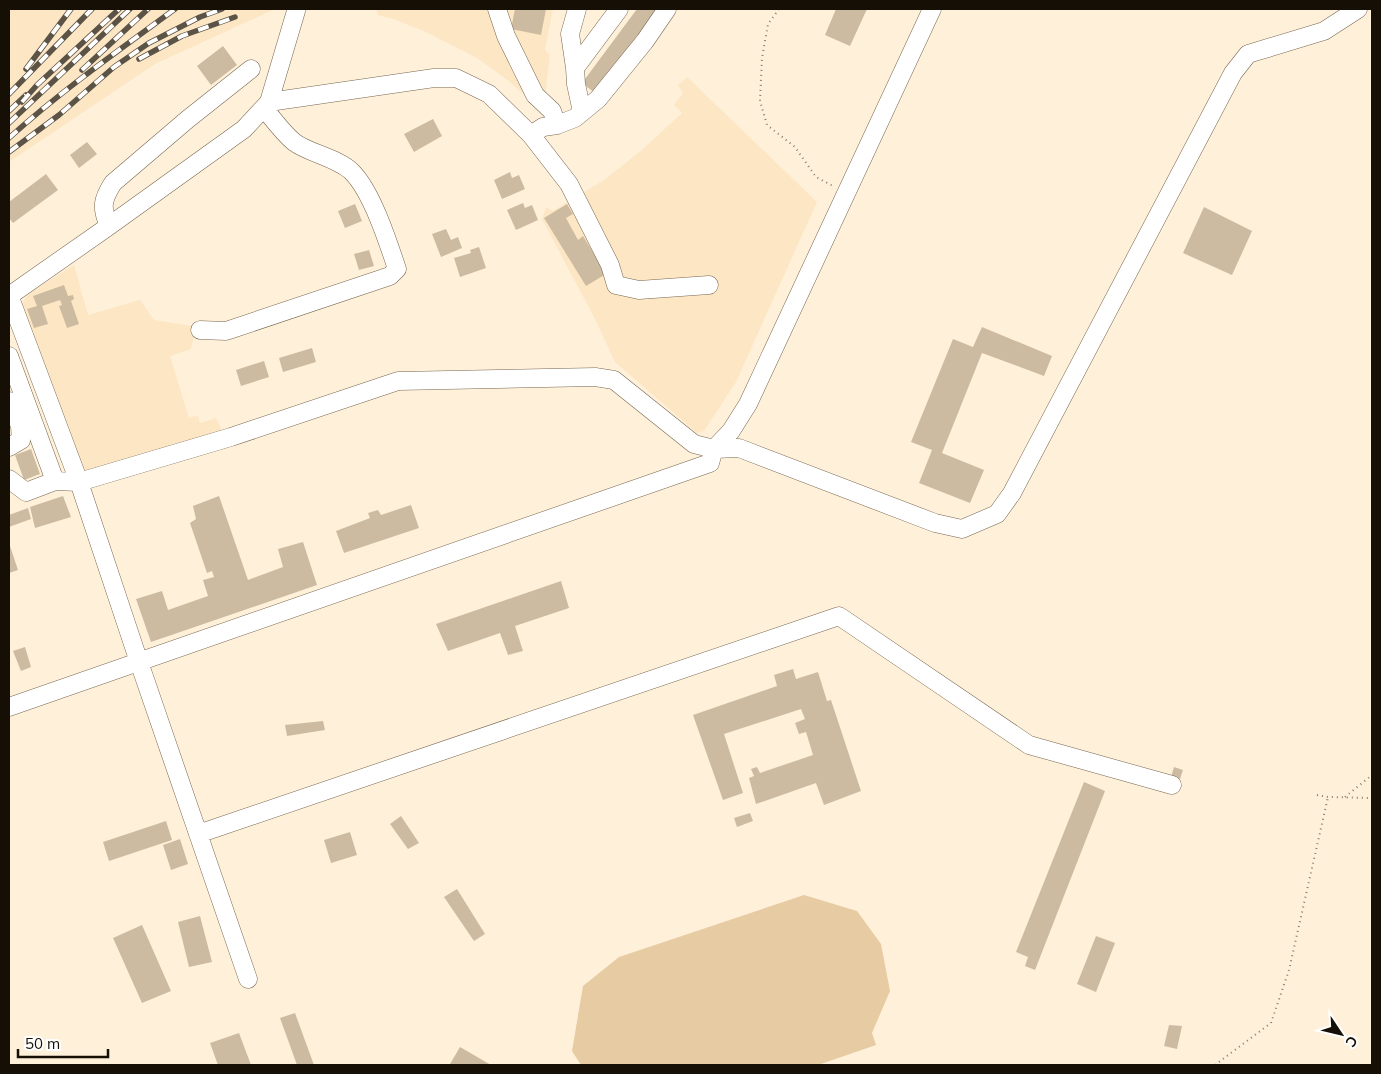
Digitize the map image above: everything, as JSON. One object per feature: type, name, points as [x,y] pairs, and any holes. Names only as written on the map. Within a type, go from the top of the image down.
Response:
[{"type":"street","points":[[497,9],[506,36],[535,95],[552,111],[557,125]]},
{"type":"street","points":[[576,9],[570,34],[576,84],[582,112]]},
{"type":"street","points":[[575,68],[619,9]]},
{"type":"street","points":[[531,135],[543,126],[557,125],[575,118],[598,99],[667,9]]},
{"type":"street","points":[[9,707],[710,463],[714,449],[731,431],[748,404],[932,9]]},
{"type":"street","points":[[10,481],[26,492],[56,481],[79,482],[230,437],[398,381],[595,376],[614,380],[694,444],[714,449],[739,448],[935,524],[962,529],[997,514],[1012,493],[1233,73],[1248,54],[1324,31],[1358,9]]},
{"type":"street","points":[[248,979],[138,662],[79,482],[9,296],[244,129],[266,105],[296,12]]},
{"type":"street","points":[[109,226],[103,212],[106,194],[113,183],[188,119],[251,69]]},
{"type":"street","points":[[266,105],[434,78],[456,78],[489,94],[531,135],[569,184],[610,265],[616,285],[638,290],[709,285]]},
{"type":"street","points":[[200,330],[226,331],[390,276],[397,268],[367,194],[352,172],[295,143],[266,105]]},
{"type":"street","points":[[9,356],[56,481]]},
{"type":"street","points":[[9,401],[20,426],[20,440],[9,447]]},
{"type":"street","points":[[198,834],[839,616],[1029,745],[1172,785]]},
{"type":"path","points":[[779,9],[768,24],[762,58],[760,101],[767,125],[795,147],[816,177],[846,194]]},
{"type":"path","points":[[1372,603],[1372,608]]},
{"type":"path","points":[[1344,798],[1372,775]]},
{"type":"path","points":[[1317,795],[1344,798],[1372,798]]},
{"type":"path","points":[[1215,1065],[1271,1023],[1289,970],[1328,797]]},
{"type":"shaded area","points":[[9,9],[275,9],[155,64],[9,162]]},
{"type":"shaded area","points":[[376,9],[553,9],[545,50],[550,55],[545,96],[537,106],[510,82],[477,58],[426,32],[378,15]]},
{"type":"shaded area","points":[[687,77],[817,202],[736,382],[704,431],[697,433],[615,362],[595,319],[542,219],[546,207],[553,211],[604,180],[642,150],[682,113],[674,105],[683,93],[678,85]]},
{"type":"shaded area","points":[[74,265],[88,315],[140,300],[154,320],[192,326],[194,335],[191,349],[170,356],[189,418],[198,415],[200,423],[216,418],[222,431],[82,475],[21,305],[29,293]]},
{"type":"shaded area","points":[[804,895],[857,911],[881,944],[890,991],[872,1033],[876,1045],[818,1065],[581,1065],[572,1051],[583,986],[619,957]]},
{"type":"building","points":[[515,9],[546,9],[541,35],[511,29]]},
{"type":"building","points":[[637,9],[657,9],[595,93],[582,83]]},
{"type":"building","points":[[836,9],[867,9],[850,46],[825,35]]},
{"type":"building","points":[[223,46],[237,65],[211,85],[197,66]]},
{"type":"building","points":[[433,119],[442,136],[414,152],[404,134]]},
{"type":"building","points":[[87,142],[97,154],[79,168],[70,155]]},
{"type":"building","points":[[510,172],[512,178],[519,175],[525,189],[502,199],[494,180]]},
{"type":"building","points":[[46,174],[58,190],[13,223],[9,218],[9,202]]},
{"type":"building","points":[[523,203],[525,208],[532,205],[538,220],[516,230],[507,210]]},
{"type":"building","points":[[355,204],[362,221],[345,228],[338,211]]},
{"type":"building","points":[[567,204],[573,214],[566,218],[578,240],[583,236],[606,274],[586,286],[544,218]]},
{"type":"building","points":[[1204,207],[1252,231],[1232,275],[1183,253]]},
{"type":"building","points":[[446,229],[451,240],[458,237],[462,248],[441,257],[432,234]]},
{"type":"building","points":[[479,247],[486,268],[460,277],[454,258],[471,253],[470,250]]},
{"type":"building","points":[[369,250],[374,266],[359,270],[354,254]]},
{"type":"building","points":[[64,285],[68,296],[73,295],[74,299],[71,301],[79,324],[67,328],[59,306],[62,305],[60,300],[42,306],[48,324],[34,328],[27,309],[37,306],[33,296]]},
{"type":"building","points":[[982,327],[1052,356],[1044,376],[982,353],[942,453],[984,470],[970,503],[919,483],[932,450],[911,442],[953,339],[973,347]]},
{"type":"building","points":[[312,348],[316,362],[283,372],[279,358]]},
{"type":"building","points":[[264,361],[269,377],[241,386],[236,370]]},
{"type":"building","points":[[31,449],[40,474],[24,480],[15,455]]},
{"type":"building","points":[[63,496],[71,517],[35,528],[30,507]]},
{"type":"building","points":[[219,496],[248,580],[283,567],[278,549],[303,542],[317,585],[151,642],[136,599],[162,591],[168,610],[208,596],[203,580],[214,577],[212,571],[207,573],[190,523],[196,519],[193,506]]},
{"type":"building","points":[[411,505],[419,528],[344,553],[336,531],[370,518],[368,513],[378,510],[381,515]]},
{"type":"building","points":[[28,508],[31,519],[9,527],[9,515]]},
{"type":"building","points":[[9,543],[18,570],[9,573]]},
{"type":"building","points":[[561,581],[569,608],[515,626],[523,651],[508,655],[500,633],[448,651],[436,624]]},
{"type":"building","points":[[25,647],[31,667],[21,671],[13,651]]},
{"type":"building","points":[[793,669],[796,679],[818,672],[827,701],[831,700],[861,791],[824,805],[816,783],[756,804],[749,778],[754,776],[751,769],[757,767],[760,773],[813,755],[806,732],[799,734],[795,723],[805,719],[801,709],[724,734],[743,793],[723,800],[693,715],[777,686],[774,675]]},
{"type":"building","points":[[323,721],[325,730],[287,736],[285,725]]},
{"type":"building","points":[[1174,767],[1183,770],[1180,779],[1171,777]]},
{"type":"building","points":[[1084,782],[1105,791],[1035,970],[1025,966],[1028,957],[1016,952]]},
{"type":"building","points":[[750,813],[753,821],[737,827],[734,818]]},
{"type":"building","points":[[401,816],[419,843],[408,849],[390,824]]},
{"type":"building","points":[[166,821],[172,840],[109,861],[103,842]]},
{"type":"building","points":[[350,832],[357,855],[331,863],[324,840]]},
{"type":"building","points":[[180,839],[188,864],[171,870],[163,845]]},
{"type":"building","points":[[457,889],[485,934],[474,941],[444,897]]},
{"type":"building","points":[[200,916],[212,962],[189,967],[178,922]]},
{"type":"building","points":[[142,925],[171,991],[142,1003],[113,938]]},
{"type":"building","points":[[1096,936],[1115,943],[1096,992],[1077,984]]},
{"type":"building","points":[[295,1013],[314,1065],[297,1065],[280,1018]]},
{"type":"building","points":[[1169,1025],[1182,1026],[1177,1049],[1164,1046]]},
{"type":"building","points":[[239,1033],[251,1065],[218,1065],[210,1043]]},
{"type":"building","points":[[460,1047],[491,1065],[450,1064]]},
{"type":"railway","points":[[26,69],[71,9]]},
{"type":"railway","points":[[9,94],[92,9]]},
{"type":"railway","points":[[22,102],[37,85],[119,9]]},
{"type":"railway","points":[[9,123],[130,9]]},
{"type":"railway","points":[[82,70],[148,9]]},
{"type":"railway","points":[[9,138],[70,87],[175,9]]},
{"type":"railway","points":[[9,152],[59,115],[114,67],[149,43],[200,17],[222,9]]},
{"type":"railway","points":[[139,59],[182,36],[235,17]]},
{"type":"railway","points":[[9,111],[26,95]]}]
